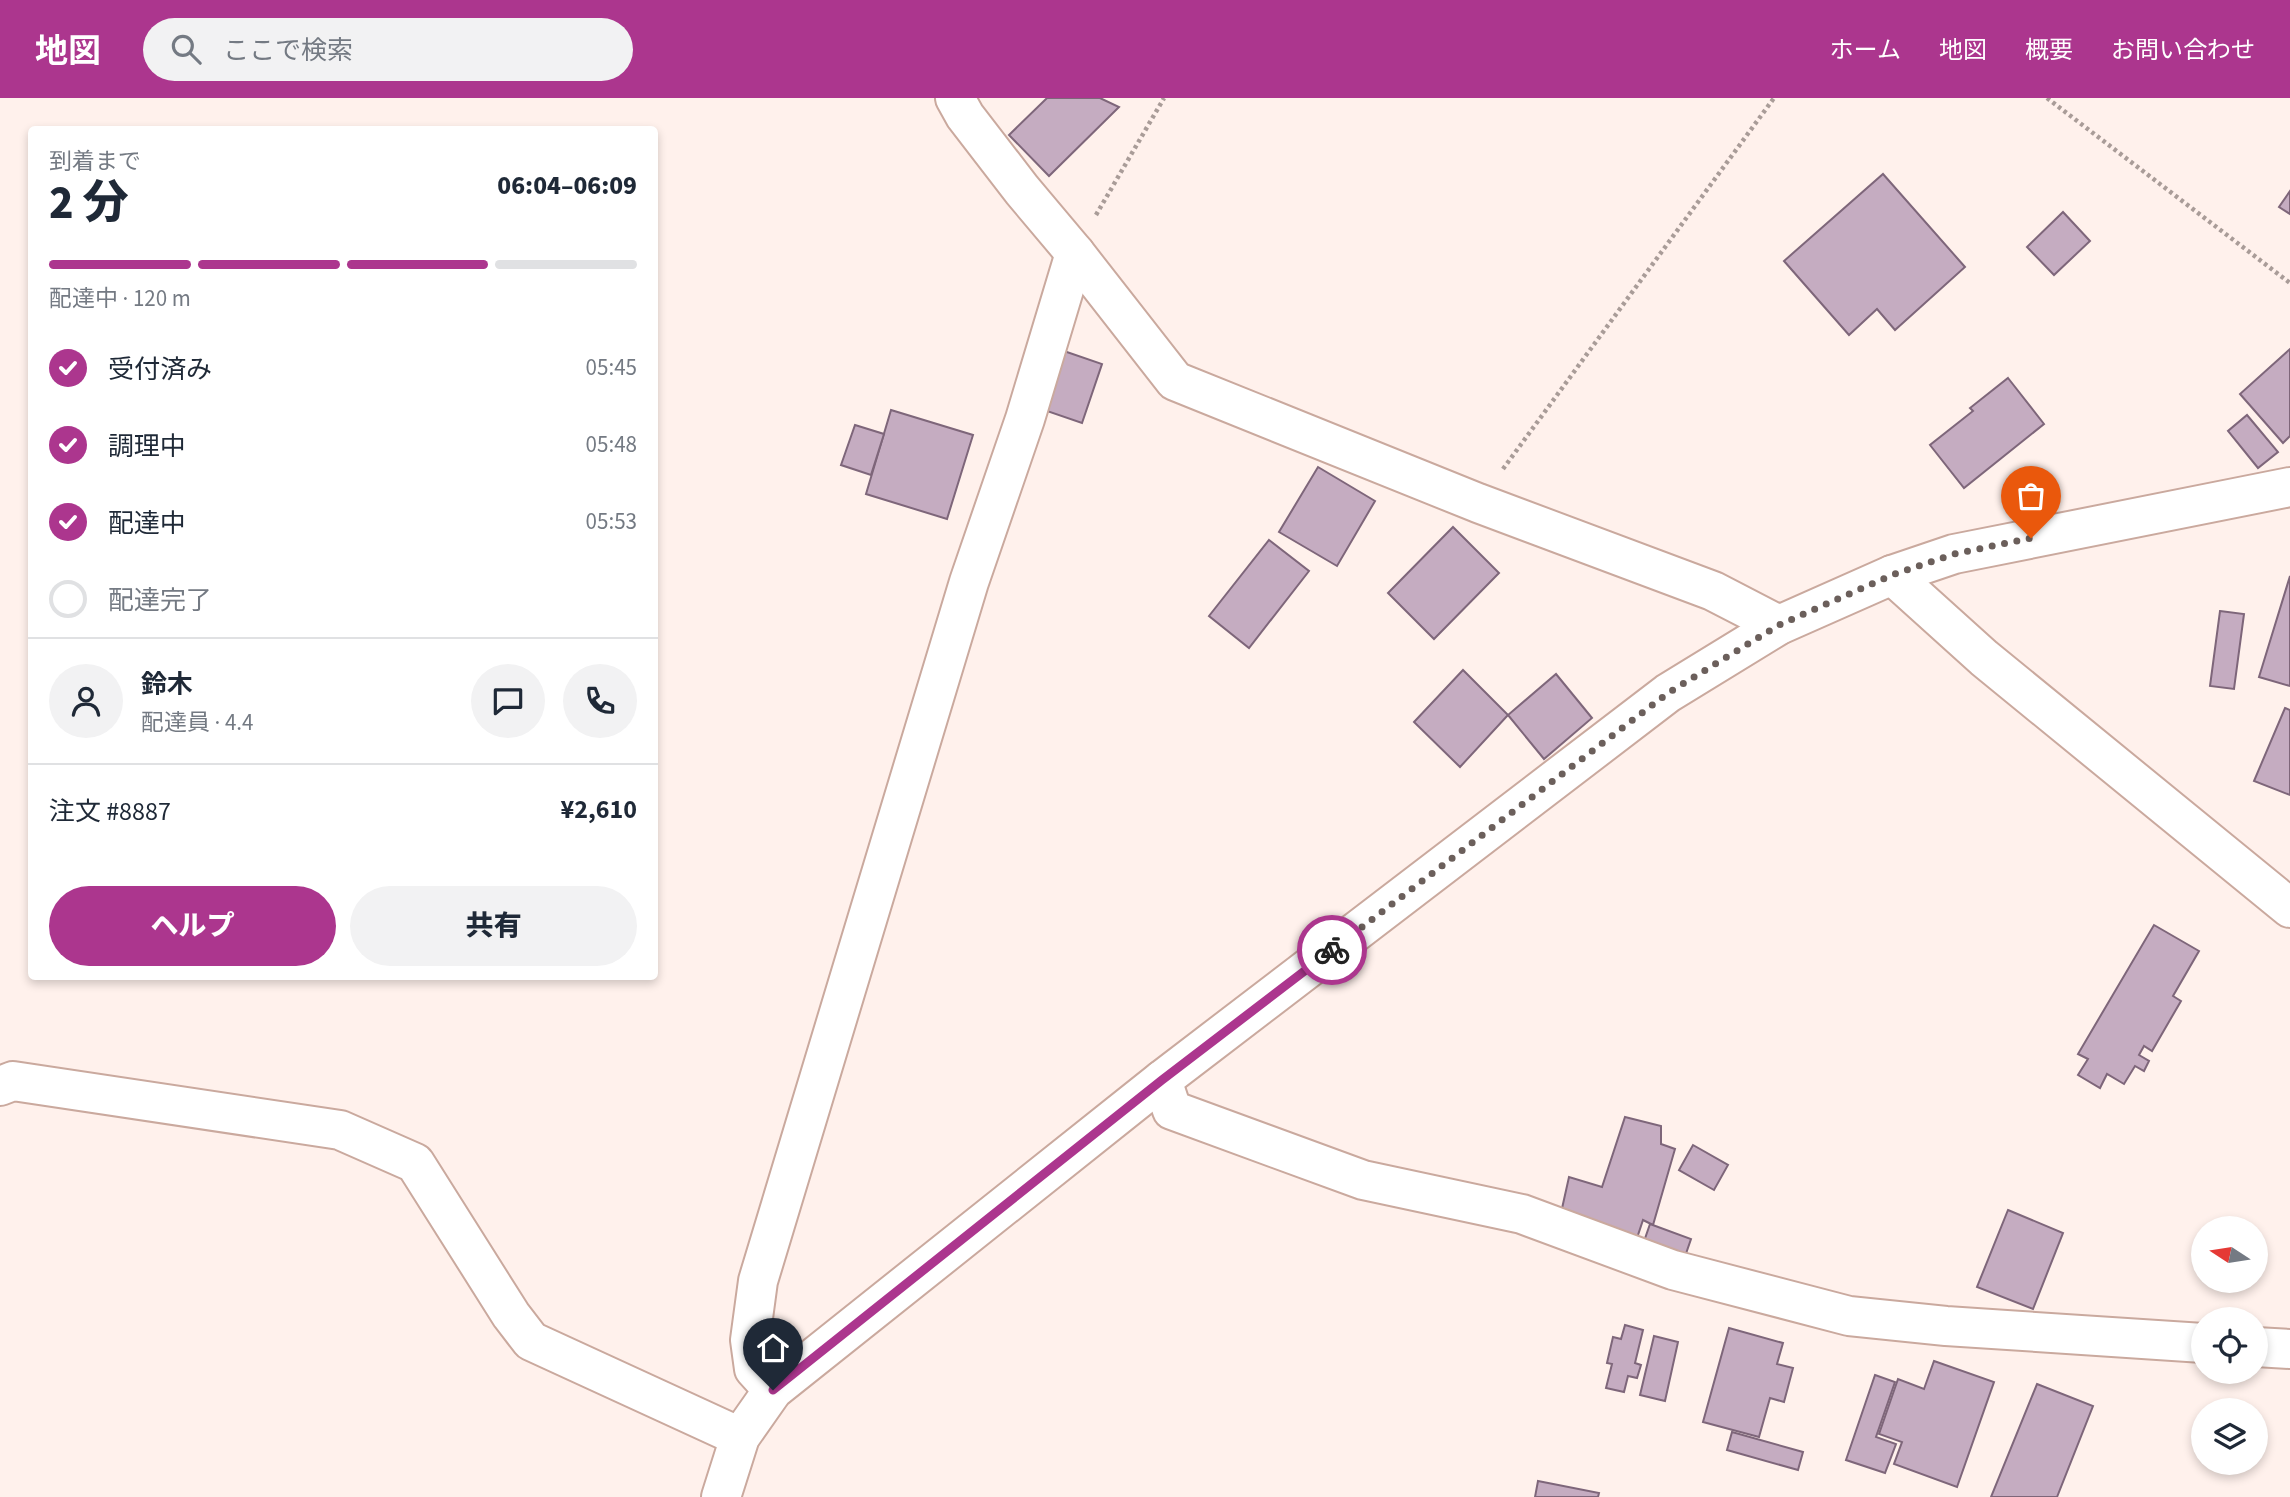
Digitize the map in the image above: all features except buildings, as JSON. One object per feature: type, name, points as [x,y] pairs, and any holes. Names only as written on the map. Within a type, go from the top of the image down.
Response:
[{"type":"street","points":[[955,98],[965,117],[1175,381],[1478,503],[1713,590],[1779,625]]},
{"type":"street","points":[[773,1390],[754,1369],[750,1340],[758,1281],[969,582],[1026,419],[1075,253]]},
{"type":"street","points":[[721,1497],[740,1437],[773,1390],[1162,1080],[1668,693],[1779,625],[1892,575],[1954,554],[2290,487]]},
{"type":"street","points":[[1892,575],[1984,658],[2290,908]]},
{"type":"street","points":[[1162,1080],[1172,1110],[1363,1180],[1521,1214],[1672,1270],[1771,1298],[1849,1316],[1946,1326],[2191,1342]]},
{"type":"street","points":[[0,1086],[13,1081],[340,1130],[415,1163],[511,1315],[531,1341],[740,1437]]},
{"type":"street","points":[[2268,1348],[2290,1349]]},
{"type":"path","points":[[1075,253],[1164,98]]},
{"type":"path","points":[[1478,503],[1774,98]]},
{"type":"path","points":[[2047,98],[2290,283]]},
{"type":"way so far","points":[[1332,950],[1668,693],[1779,625],[1892,575],[1954,554],[2031,538]]},
{"type":"route","points":[[773,1390],[1162,1080],[1332,950]]}]
